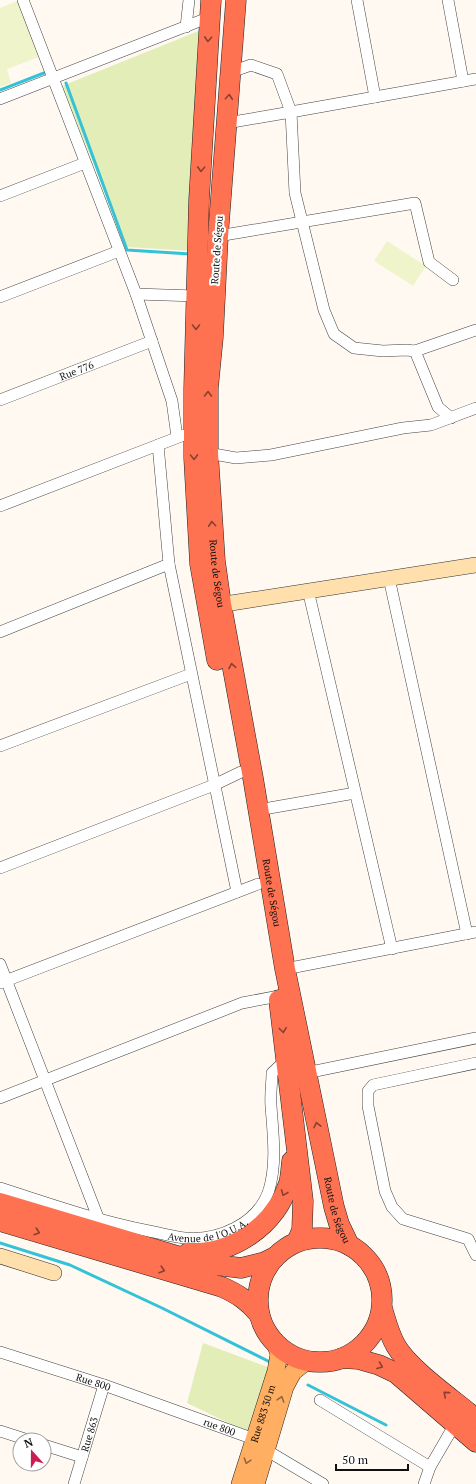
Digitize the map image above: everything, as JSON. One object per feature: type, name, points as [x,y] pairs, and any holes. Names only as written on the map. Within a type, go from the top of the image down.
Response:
[{"type":"highway","name":"Route de Ségou","points":[[238,0],[218,236],[213,337],[208,388],[208,453],[215,561],[213,605],[258,884],[279,996],[302,1201],[302,1230],[297,1242]]},
{"type":"highway","name":"Route de Ségou","points":[[211,6],[199,200],[196,296],[186,434],[200,564],[213,605],[258,810],[285,969],[334,1207],[339,1224],[349,1245]]},
{"type":"highway","points":[[162,1252],[203,1254],[221,1250],[244,1240],[274,1213],[289,1182],[294,1128]]},
{"type":"highway","name":"Avenue de l'O.U.A.","points":[[0,1203],[91,1224],[162,1252],[201,1263],[241,1268],[265,1262],[275,1257]]},
{"type":"highway","points":[[0,1221],[222,1287],[238,1294],[248,1301],[259,1314]]},
{"type":"highway","name":"Route de Ségou","points":[[297,1242],[314,1238],[332,1239],[349,1245]]},
{"type":"highway","points":[[297,1242],[275,1257],[262,1278],[258,1290],[259,1314],[265,1330],[275,1343],[284,1351],[307,1361],[325,1362],[342,1358],[357,1350],[369,1339],[378,1324],[382,1308],[382,1293],[379,1278],[372,1265],[362,1253],[349,1245]]},
{"type":"highway","points":[[382,1308],[396,1346],[408,1362],[476,1419]]},
{"type":"highway","points":[[342,1358],[358,1359],[379,1365],[396,1373],[476,1442]]},
{"type":"main road","name":"Rue 883 30 m","points":[[240,1484],[276,1371],[279,1354],[275,1343]]},
{"type":"main road","points":[[256,1484],[285,1387],[293,1372],[307,1361]]},
{"type":"street","points":[[0,506],[186,434],[172,402],[136,294],[23,0]]},
{"type":"street","points":[[186,27],[189,0]]},
{"type":"street","points":[[0,99],[186,27],[211,6],[238,0]]},
{"type":"street","points":[[357,0],[375,97]]},
{"type":"street","points":[[448,0],[463,81]]},
{"type":"street","points":[[231,72],[251,65],[277,74],[290,112],[295,193],[324,310],[334,334],[354,348],[383,351],[406,350],[415,352],[476,330]]},
{"type":"street","points":[[227,123],[476,79]]},
{"type":"street","points":[[0,196],[85,163]]},
{"type":"street","points":[[218,236],[415,203],[428,262],[453,280]]},
{"type":"street","points":[[0,297],[119,250]]},
{"type":"street","points":[[136,294],[196,296]]},
{"type":"street","name":"Rue 776","points":[[0,400],[152,341]]},
{"type":"street","points":[[415,352],[438,407],[451,418]]},
{"type":"street","points":[[208,453],[236,458],[271,455],[403,428],[431,425],[476,408]]},
{"type":"street","points":[[158,445],[169,564],[237,892]]},
{"type":"street","points":[[0,632],[169,564]]},
{"type":"street","points":[[213,605],[476,565]]},
{"type":"street","points":[[285,969],[392,950],[471,933],[389,578]]},
{"type":"street","points":[[308,590],[392,950]]},
{"type":"street","points":[[0,746],[191,674]]},
{"type":"street","points":[[0,868],[214,785],[241,772]]},
{"type":"street","points":[[258,810],[355,793]]},
{"type":"street","points":[[3,982],[258,884]]},
{"type":"street","points":[[0,964],[3,982],[45,1081],[91,1224],[110,1223]]},
{"type":"street","points":[[0,1098],[242,1003],[279,996]]},
{"type":"street","points":[[306,1072],[476,1038]]},
{"type":"street","name":"Avenue de l'O.U.A.","points":[[0,1188],[91,1224],[110,1223],[185,1238],[216,1235],[246,1222],[256,1211],[268,1192],[272,1177],[274,1160],[271,1104],[272,1073],[286,1060]]},
{"type":"street","points":[[476,1063],[373,1085],[368,1091],[368,1106],[385,1191],[392,1207],[403,1219],[468,1239],[476,1255]]},
{"type":"street","points":[[0,1256],[54,1273]]},
{"type":"street","name":"Rue 800","points":[[0,1352],[104,1385],[187,1414]]},
{"type":"street","name":"Rue 863","points":[[74,1484],[104,1385]]},
{"type":"street","points":[[320,1400],[430,1467]]},
{"type":"street","name":"rue 800","points":[[187,1414],[254,1438]]},
{"type":"street","points":[[424,1484],[430,1467],[455,1424]]},
{"type":"street","points":[[0,1431],[12,1435]]},
{"type":"street","points":[[52,1448],[82,1457]]},
{"type":"street","points":[[266,1450],[320,1483]]},
{"type":"green space","points":[[20,0],[39,57],[7,69],[11,83],[0,87],[0,8]]},
{"type":"green space","points":[[201,30],[193,251],[127,247],[62,86]]},
{"type":"green space","points":[[387,241],[426,266],[413,286],[374,261]]},
{"type":"green space","points":[[203,1343],[273,1369],[249,1433],[187,1403]]},
{"type":"waterway","points":[[0,90],[44,73]]},
{"type":"waterway","points":[[66,83],[127,250],[190,254]]},
{"type":"waterway","points":[[0,1243],[70,1265],[162,1308],[272,1363]]},
{"type":"waterway","points":[[308,1385],[386,1425]]}]
